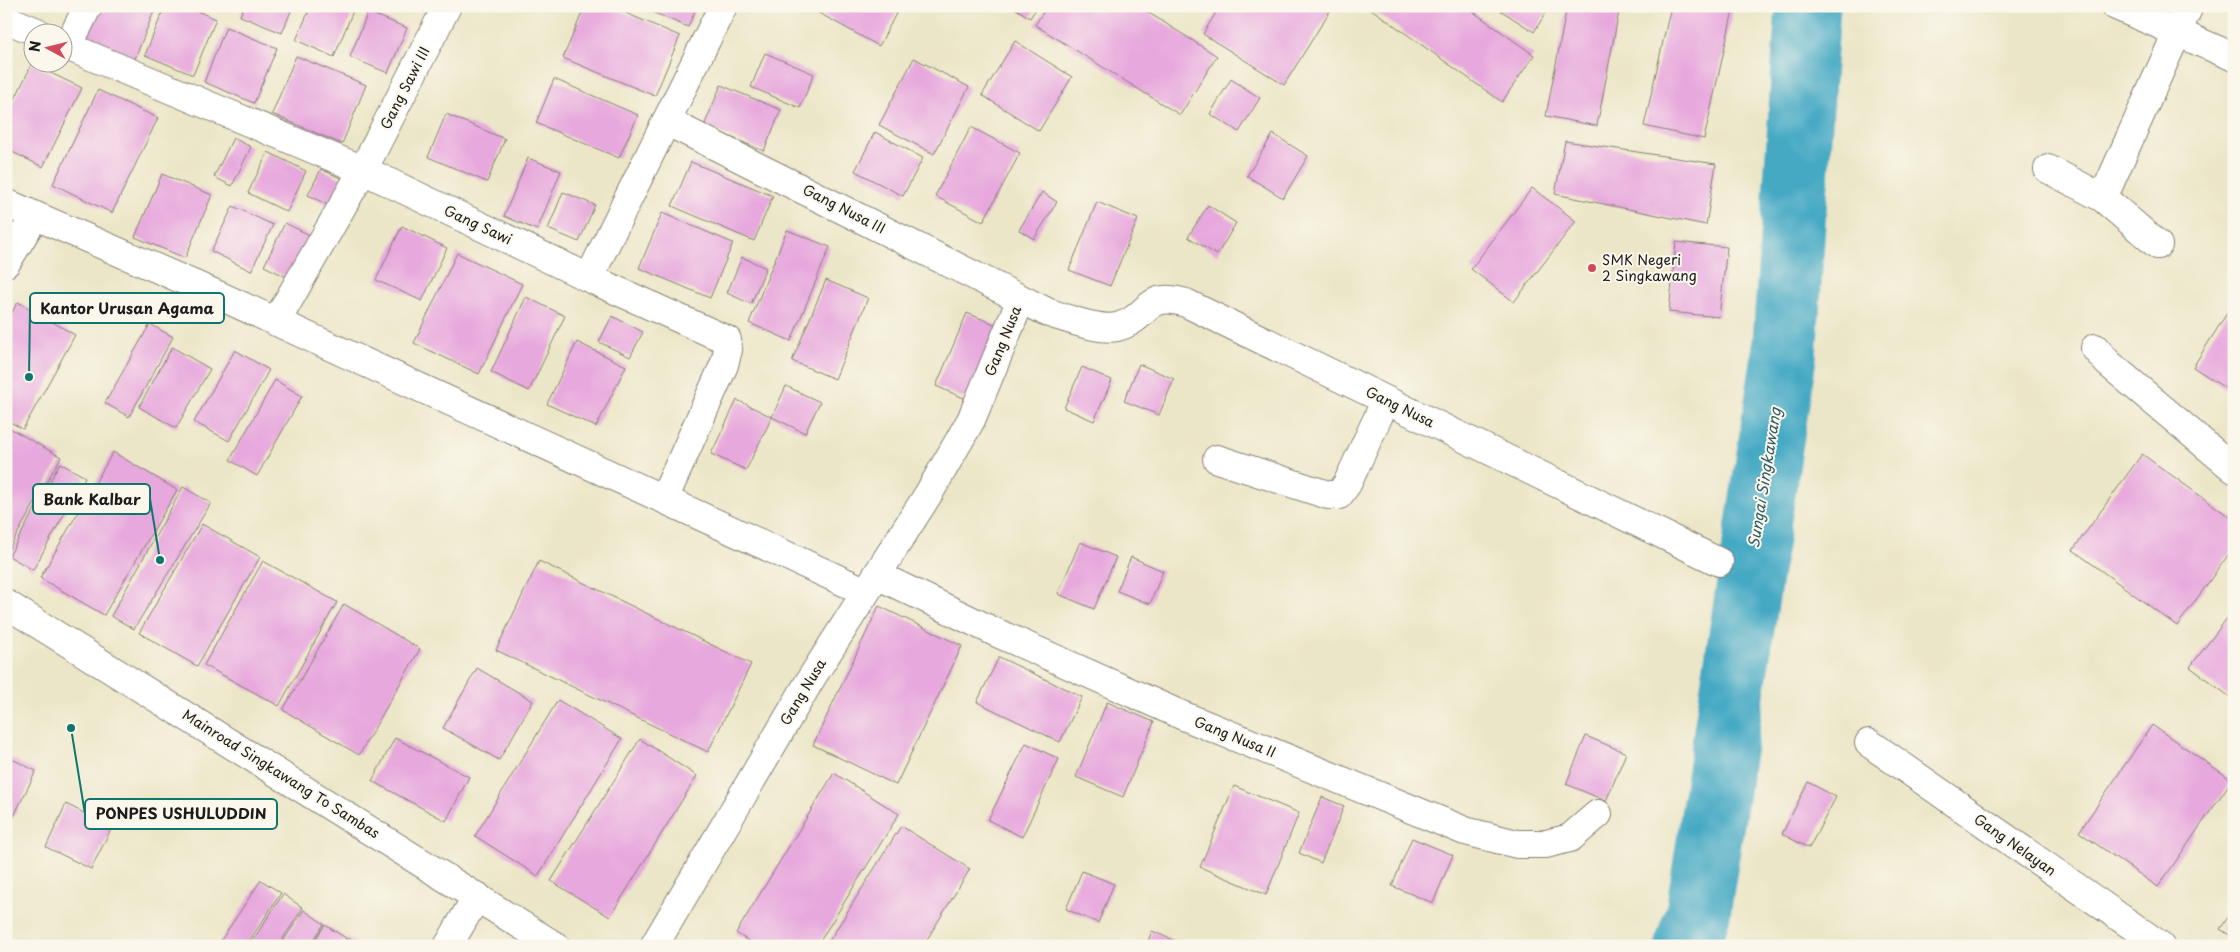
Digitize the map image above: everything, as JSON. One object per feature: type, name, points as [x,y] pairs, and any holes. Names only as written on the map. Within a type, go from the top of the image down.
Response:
[{"type":"street","points":[[72,34],[88,6]]},
{"type":"street","name":"Gang Sawi III","points":[[276,322],[363,170],[447,6]]},
{"type":"street","points":[[589,278],[723,6]]},
{"type":"street","points":[[2116,6],[2234,57]]},
{"type":"street","points":[[2103,198],[2189,6]]},
{"type":"street","points":[[6,19],[22,26]]},
{"type":"street","name":"Gang Sawi","points":[[72,48],[363,170],[589,278],[726,340],[728,350],[724,365],[664,499]]},
{"type":"street","name":"Gang Nusa III","points":[[666,121],[1021,299]]},
{"type":"street","points":[[2048,169],[2103,198],[2158,245]]},
{"type":"street","name":"Gang Nusa II","points":[[6,203],[276,322],[664,499],[995,632],[1179,714],[1465,831],[1517,844],[1546,844],[1570,838],[1598,814]]},
{"type":"street","points":[[6,262],[35,216]]},
{"type":"street","name":"Gang Nusa","points":[[654,946],[812,676],[929,493],[970,420],[1021,299],[1049,313],[1076,321],[1115,327],[1133,321],[1157,300],[1170,298],[1186,303],[1719,562]]},
{"type":"street","points":[[2095,348],[2108,362],[2234,469]]},
{"type":"street","points":[[1217,458],[1328,495],[1339,495],[1347,484],[1386,400]]},
{"type":"street","name":"Mainroad Singkawang To Sambas","points":[[6,604],[555,946]]},
{"type":"street","name":"Gang Nelayan","points":[[1869,743],[2161,946]]},
{"type":"street","points":[[448,946],[477,896]]},
{"type":"building","points":[[98,6],[156,6],[134,61],[84,40]]},
{"type":"building","points":[[165,6],[185,6],[216,19],[193,75],[145,55]]},
{"type":"building","points":[[244,6],[293,6],[282,33],[240,16]]},
{"type":"building","points":[[311,6],[355,6],[334,57],[296,40]]},
{"type":"building","points":[[585,6],[609,6],[680,36],[655,96],[563,58]]},
{"type":"building","points":[[638,6],[697,6],[688,27]]},
{"type":"building","points":[[806,6],[900,6],[879,46]]},
{"type":"building","points":[[1012,6],[1038,6],[1030,18]]},
{"type":"building","points":[[1047,6],[1138,6],[1217,56],[1180,115],[1035,25]]},
{"type":"building","points":[[1220,6],[1333,6],[1284,85],[1203,34]]},
{"type":"building","points":[[1367,6],[1465,6],[1534,55],[1502,102]]},
{"type":"building","points":[[1494,6],[1550,6],[1534,32]]},
{"type":"building","points":[[1567,6],[1620,6],[1597,126],[1546,116]]},
{"type":"building","points":[[1671,6],[1734,6],[1704,139],[1644,126]]},
{"type":"building","points":[[368,12],[407,28],[388,73],[350,57]]},
{"type":"building","points":[[226,27],[277,48],[254,103],[204,82]]},
{"type":"building","points":[[1015,41],[1072,77],[1039,131],[982,95]]},
{"type":"building","points":[[765,53],[814,74],[800,108],[751,87]]},
{"type":"building","points":[[296,56],[366,85],[342,144],[272,114]]},
{"type":"building","points":[[914,58],[969,87],[934,154],[879,125]]},
{"type":"building","points":[[28,72],[49,72],[82,88],[43,167],[6,149],[6,117]]},
{"type":"building","points":[[554,79],[638,115],[619,158],[536,123]]},
{"type":"building","points":[[1231,79],[1260,98],[1239,132],[1210,114]]},
{"type":"building","points":[[721,85],[781,110],[764,151],[704,126]]},
{"type":"building","points":[[98,90],[158,118],[112,213],[53,184]]},
{"type":"building","points":[[446,114],[505,139],[487,182],[428,157]]},
{"type":"building","points":[[971,127],[1020,153],[983,222],[935,196]]},
{"type":"building","points":[[875,132],[923,158],[903,196],[855,171]]},
{"type":"building","points":[[1273,134],[1308,156],[1283,198],[1247,176]]},
{"type":"building","points":[[233,138],[251,147],[232,186],[214,177]]},
{"type":"building","points":[[1565,141],[1716,164],[1706,225],[1555,194]]},
{"type":"building","points":[[268,152],[306,171],[287,212],[248,193]]},
{"type":"building","points":[[528,158],[561,171],[537,230],[504,216]]},
{"type":"building","points":[[691,162],[773,196],[754,241],[672,206]]},
{"type":"building","points":[[321,169],[347,181],[334,208],[308,195]]},
{"type":"building","points":[[162,174],[212,195],[185,258],[135,237]]},
{"type":"building","points":[[1532,188],[1576,221],[1514,302],[1471,269]]},
{"type":"building","points":[[563,192],[595,205],[579,242],[548,229]]},
{"type":"building","points":[[1042,192],[1057,202],[1034,239],[1019,230]]},
{"type":"building","points":[[1097,202],[1138,219],[1110,286],[1069,270]]},
{"type":"building","points":[[1208,205],[1236,223],[1217,255],[1188,237]]},
{"type":"building","points":[[233,206],[273,225],[251,271],[211,251]]},
{"type":"building","points":[[662,213],[733,243],[710,298],[639,268]]},
{"type":"building","points":[[285,223],[314,237],[293,280],[264,266]]},
{"type":"building","points":[[402,226],[447,248],[422,301],[376,280]]},
{"type":"building","points":[[787,230],[830,247],[791,341],[749,323]]},
{"type":"building","points":[[1676,242],[1727,247],[1719,317],[1669,312]]},
{"type":"building","points":[[457,253],[522,284],[479,374],[414,343]]},
{"type":"building","points":[[742,257],[766,268],[751,304],[727,293]]},
{"type":"building","points":[[826,280],[868,298],[835,379],[792,361]]},
{"type":"building","points":[[526,297],[565,316],[529,391],[491,372]]},
{"type":"building","points":[[18,302],[75,335],[23,429],[6,420],[6,322]]},
{"type":"building","points":[[2234,302],[2234,394],[2193,367]]},
{"type":"building","points":[[967,313],[1004,328],[973,402],[936,386]]},
{"type":"building","points":[[612,316],[643,332],[630,357],[599,342]]},
{"type":"building","points":[[150,324],[173,337],[129,417],[105,403]]},
{"type":"building","points":[[577,342],[626,366],[596,427],[547,404]]},
{"type":"building","points":[[172,347],[210,369],[176,428],[139,407]]},
{"type":"building","points":[[235,350],[269,370],[229,441],[194,422]]},
{"type":"building","points":[[1139,364],[1174,379],[1159,415],[1124,401]]},
{"type":"building","points":[[1082,367],[1112,380],[1094,421],[1064,408]]},
{"type":"building","points":[[275,380],[302,396],[257,476],[230,460]]},
{"type":"building","points":[[786,386],[820,402],[805,433],[772,417]]},
{"type":"building","points":[[737,400],[772,417],[746,470],[711,454]]},
{"type":"building","points":[[6,426],[61,457],[6,554]]},
{"type":"building","points":[[113,452],[177,490],[104,615],[40,578]]},
{"type":"building","points":[[2142,454],[2234,520],[2234,547],[2177,626],[2073,550]]},
{"type":"building","points":[[60,463],[85,477],[33,570],[9,556]]},
{"type":"building","points":[[183,487],[211,503],[134,629],[111,616]]},
{"type":"building","points":[[202,524],[260,557],[197,666],[139,633]]},
{"type":"building","points":[[1080,542],[1116,557],[1094,609],[1058,594]]},
{"type":"building","points":[[1131,557],[1163,571],[1150,604],[1117,591]]},
{"type":"building","points":[[263,561],[337,602],[279,706],[204,665]]},
{"type":"building","points":[[539,561],[751,664],[708,752],[496,650]]},
{"type":"building","points":[[344,604],[420,649],[359,755],[283,710]]},
{"type":"building","points":[[879,606],[962,646],[896,785],[813,745]]},
{"type":"building","points":[[2234,609],[2234,700],[2190,667]]},
{"type":"building","points":[[999,657],[1082,697],[1060,742],[977,702]]},
{"type":"building","points":[[477,668],[533,701],[499,760],[443,728]]},
{"type":"building","points":[[558,700],[622,739],[538,876],[475,836]]},
{"type":"building","points":[[1107,702],[1154,722],[1123,797],[1076,777]]},
{"type":"building","points":[[2152,725],[2232,780],[2158,887],[2079,832]]},
{"type":"building","points":[[1586,736],[1626,753],[1606,801],[1566,784]]},
{"type":"building","points":[[395,738],[469,777],[446,821],[372,781]]},
{"type":"building","points":[[640,739],[697,776],[610,917],[551,881]]},
{"type":"building","points":[[1026,743],[1059,759],[1022,837],[988,820]]},
{"type":"building","points":[[6,756],[36,771],[13,818],[6,814]]},
{"type":"building","points":[[834,773],[899,814],[817,946],[756,946],[736,933]]},
{"type":"building","points":[[1808,782],[1836,797],[1809,848],[1782,834]]},
{"type":"building","points":[[1234,786],[1299,813],[1266,895],[1200,867]]},
{"type":"building","points":[[1322,797],[1344,806],[1321,863],[1299,853]]},
{"type":"building","points":[[66,804],[112,827],[91,869],[46,847]]},
{"type":"building","points":[[901,826],[970,869],[923,946],[826,946]]},
{"type":"building","points":[[1412,838],[1453,855],[1433,903],[1392,886]]},
{"type":"building","points":[[1082,871],[1114,884],[1098,923],[1066,909]]},
{"type":"building","points":[[261,880],[281,893],[246,946],[217,946]]},
{"type":"building","points":[[283,894],[303,908],[278,946],[249,946]]},
{"type":"building","points":[[2234,909],[2234,938],[2220,929]]},
{"type":"building","points":[[304,910],[324,924],[310,946],[280,946]]},
{"type":"building","points":[[325,925],[346,938],[341,946],[311,946]]},
{"type":"building","points":[[1152,931],[1187,946],[1146,946]]},
{"type":"building","points":[[348,938],[360,946],[343,946]]},
{"type":"waterway","name":"Sungai Singkawang","points":[[1687,946],[1698,913],[1784,357],[1808,6]]},
{"type":"place","name":"SMK Negeri 2 Singkawang","points":[[1592,268]]},
{"type":"place","name":"Kantor Urusan Agama","points":[[29,377]]},
{"type":"place","name":"Bank Kalbar","points":[[160,560]]},
{"type":"place","name":"PONPES USHULUDDIN","points":[[71,728]]}]
